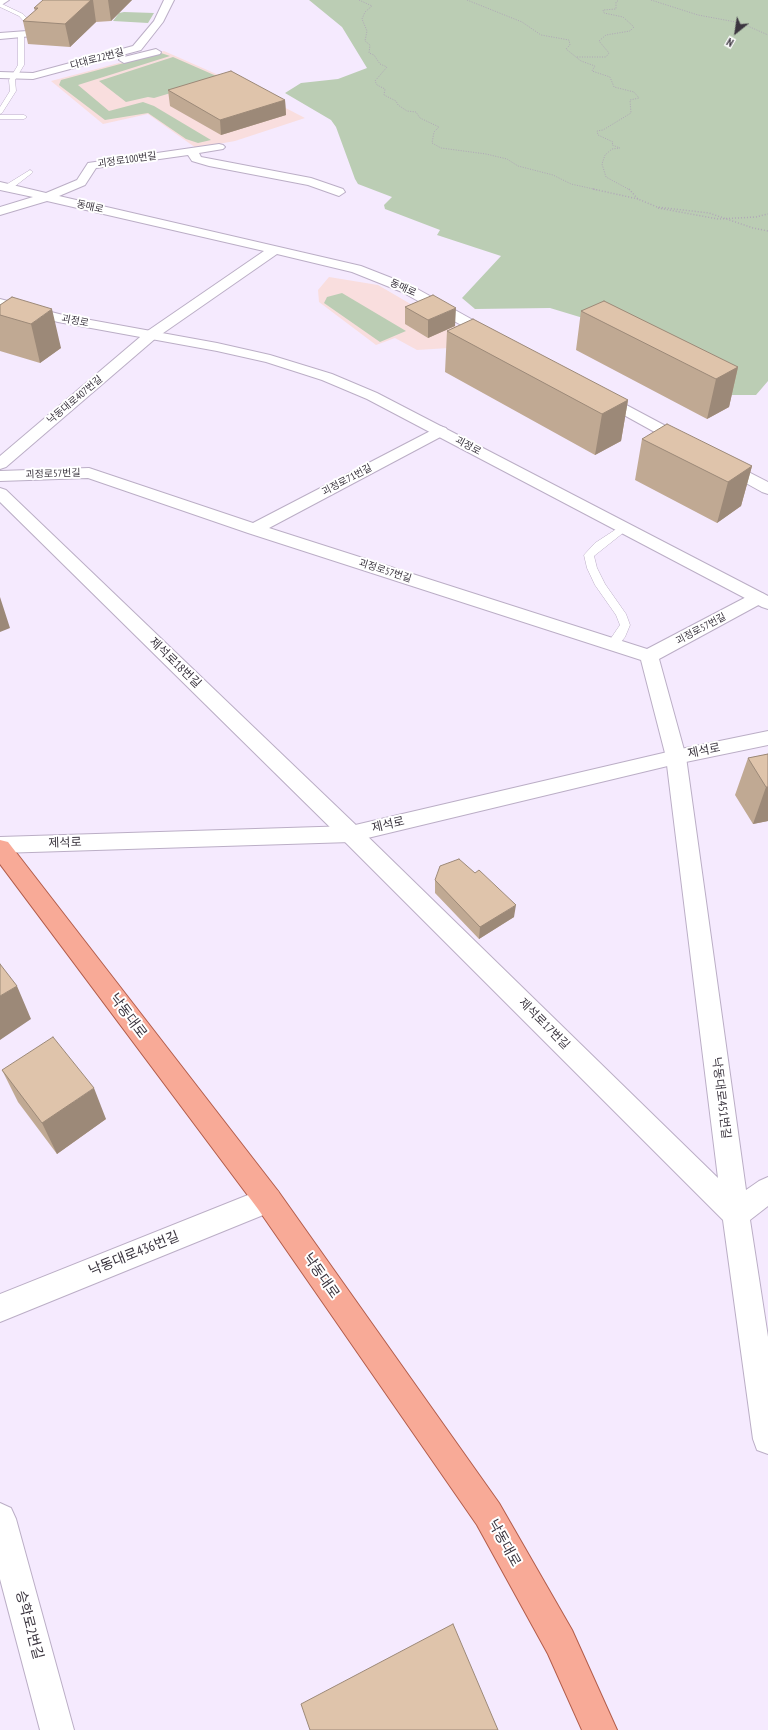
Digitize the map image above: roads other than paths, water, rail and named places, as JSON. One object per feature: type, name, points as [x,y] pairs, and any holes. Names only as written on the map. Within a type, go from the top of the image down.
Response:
[{"type":"main road","name":"낙동대로","points":[[0,848],[268,1200],[488,1514],[560,1642],[600,1730]]},
{"type":"street","points":[[0,4],[4,0]]},
{"type":"street","points":[[0,36],[30,34],[33,28],[64,0]]},
{"type":"street","name":"다대로22번길","points":[[0,75],[33,76],[137,48],[158,22],[169,0]]},
{"type":"street","points":[[33,76],[61,76],[156,52]]},
{"type":"street","name":"괴정로100번길","points":[[0,211],[47,197],[81,182],[92,165],[219,147]]},
{"type":"street","points":[[192,151],[196,159],[209,163],[311,182],[339,192]]},
{"type":"street","name":"동매로","points":[[4,187],[273,251],[356,269],[407,289],[503,342]]},
{"type":"street","points":[[151,336],[273,251]]},
{"type":"street","name":"괴정로","points":[[0,303],[62,320],[217,347],[270,359],[327,378],[372,396],[763,600]]},
{"type":"street","name":"낙동대로407번길","points":[[0,464],[151,336]]},
{"type":"street","points":[[586,388],[696,449]]},
{"type":"street","name":"괴정로71번길","points":[[254,529],[440,431]]},
{"type":"street","points":[[710,457],[768,489]]},
{"type":"street","name":"괴정로57번길","points":[[0,476],[89,473],[254,529],[649,656],[763,600]]},
{"type":"street","name":"제석로18번길","points":[[0,492],[351,834]]},
{"type":"street","name":"낙동대로451번길","points":[[649,656],[676,757],[736,1214],[768,1439]]},
{"type":"street","name":"제석로","points":[[0,845],[351,834],[676,757],[768,738]]},
{"type":"street","name":"제석로17번길","points":[[351,834],[736,1214]]},
{"type":"street","points":[[736,1214],[768,1190]]},
{"type":"street","name":"낙동대로436번길","points":[[0,1308],[268,1200]]},
{"type":"street","name":"승학로2번길","points":[[0,1519],[57,1730]]},
{"type":"lane","points":[[0,4],[22,15],[33,28]]},
{"type":"lane","points":[[0,112],[13,91],[12,80],[21,65],[22,34]]},
{"type":"lane","points":[[0,117],[24,117]]},
{"type":"lane","points":[[4,187],[30,172]]},
{"type":"lane","points":[[613,644],[621,634],[625,625],[621,614],[600,585],[592,568],[589,554],[598,545],[624,527]]}]
